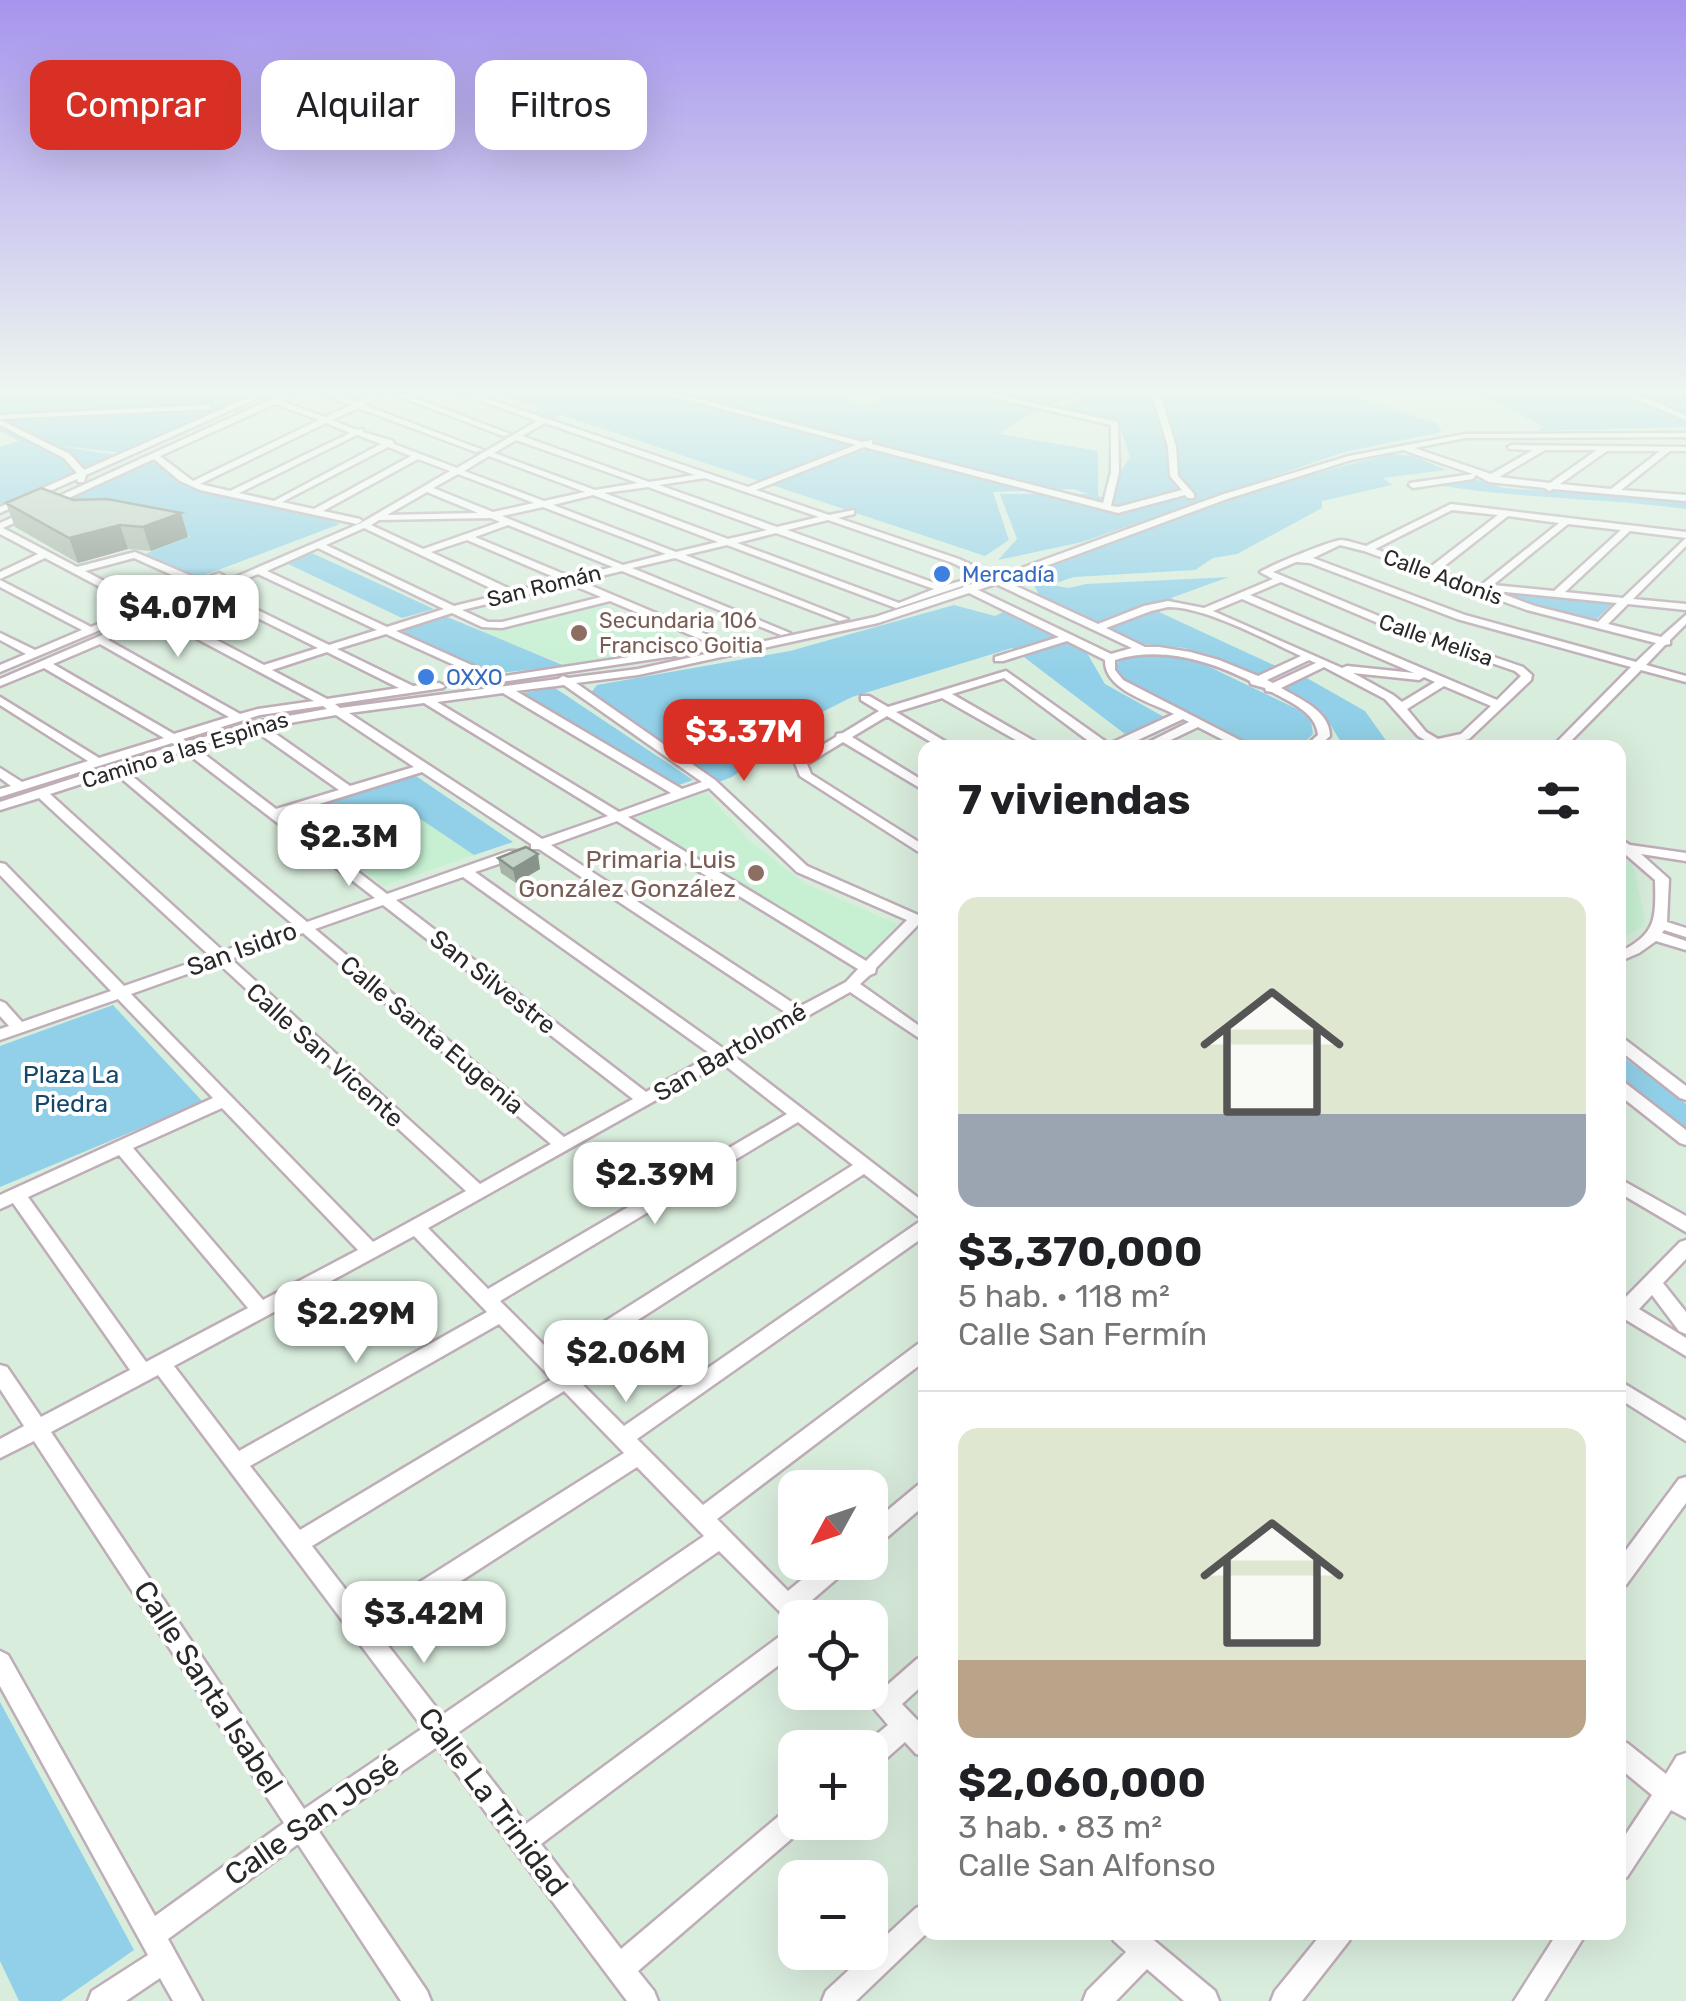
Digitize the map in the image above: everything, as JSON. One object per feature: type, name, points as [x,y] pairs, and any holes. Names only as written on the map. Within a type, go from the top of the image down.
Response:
[{"type":"street","points":[[1,510],[51,487]]},
{"type":"street","points":[[0,528],[84,487]]},
{"type":"street","points":[[206,487],[318,510],[361,523],[512,594]]},
{"type":"street","points":[[231,494],[244,487]]},
{"type":"street","points":[[278,501],[304,487]]},
{"type":"street","points":[[318,510],[359,487]]},
{"type":"street","points":[[0,684],[87,629],[146,605],[259,570],[319,545],[424,487]]},
{"type":"street","points":[[505,487],[843,619]]},
{"type":"street","points":[[583,487],[896,605]]},
{"type":"street","points":[[378,518],[495,515],[622,487]]},
{"type":"street","points":[[659,487],[942,590]]},
{"type":"street","points":[[741,487],[993,578],[1140,648]]},
{"type":"street","points":[[748,490],[755,487]]},
{"type":"street","points":[[1043,487],[1128,510],[1156,497],[1186,492]]},
{"type":"street","points":[[1107,504],[1111,487]]},
{"type":"street","points":[[1183,487],[1200,506]]},
{"type":"street","name":"Camino a las Espinas","points":[[561,677],[785,633],[896,605],[1072,553],[1256,487]]},
{"type":"street","points":[[1546,487],[1684,495]]},
{"type":"street","points":[[1614,491],[1619,487]]},
{"type":"street","points":[[0,668],[98,639],[160,613],[206,587],[378,518],[427,489],[785,633]]},
{"type":"street","points":[[1,510],[43,506]]},
{"type":"street","name":"Calle Adonis","points":[[1367,549],[1451,507],[1686,538]]},
{"type":"street","name":"San Román","points":[[264,669],[453,608],[851,512]]},
{"type":"street","points":[[1428,572],[1507,513]]},
{"type":"street","points":[[420,553],[510,520]]},
{"type":"street","points":[[1482,590],[1566,520]]},
{"type":"street","points":[[0,528],[321,700],[798,1014]]},
{"type":"street","points":[[1558,593],[1628,528]]},
{"type":"street","points":[[466,536],[724,645]]},
{"type":"street","points":[[1600,626],[1686,538]]},
{"type":"street","points":[[1096,628],[1171,604],[1204,611],[1278,580],[1266,570],[1308,559],[1339,542],[1367,549]]},
{"type":"street","points":[[319,545],[494,626],[610,598]]},
{"type":"street","name":"Calle Adonis","points":[[1367,549],[1482,590],[1666,642]]},
{"type":"street","points":[[0,580],[46,554]]},
{"type":"street","points":[[77,570],[134,554],[410,690]]},
{"type":"street","points":[[1308,559],[1461,617],[1630,668],[1686,678]]},
{"type":"street","points":[[259,570],[499,684],[680,793]]},
{"type":"street","name":"Camino a las Espinas","points":[[0,806],[117,770],[238,717],[321,700],[561,677],[780,643],[907,612],[971,590],[993,578]]},
{"type":"street","points":[[0,580],[87,629]]},
{"type":"street","name":"Calle Melisa","points":[[1278,580],[1524,672],[1525,680],[1465,737],[1456,740]]},
{"type":"street","points":[[959,584],[1110,658],[1140,648],[1181,650],[1314,713],[1329,740]]},
{"type":"street","points":[[1482,590],[1686,606]]},
{"type":"street","points":[[1241,595],[1498,705]]},
{"type":"street","name":"Calle Melisa","points":[[1204,611],[1329,665],[1402,707],[1420,735],[1434,740]]},
{"type":"street","points":[[1630,668],[1666,642],[1686,618]]},
{"type":"street","name":"San Silvestre","points":[[0,636],[180,742],[646,1100]]},
{"type":"street","points":[[999,659],[1069,637]]},
{"type":"street","points":[[1568,740],[1630,668],[1647,638]]},
{"type":"street","points":[[98,639],[238,717]]},
{"type":"street","points":[[1255,682],[1307,657]]},
{"type":"street","points":[[1110,658],[1110,670],[1118,682],[1231,740]]},
{"type":"street","points":[[1270,689],[1329,665],[1440,681]]},
{"type":"street","points":[[1394,674],[1407,666]]},
{"type":"street","points":[[918,847],[802,772],[801,763],[887,711],[999,674],[1012,675],[1098,740]]},
{"type":"street","points":[[561,677],[711,783],[802,869],[918,920]]},
{"type":"street","points":[[1402,707],[1440,681]]},
{"type":"street","name":"Camino a las Espinas","points":[[0,792],[255,725],[499,684]]},
{"type":"street","points":[[942,693],[1026,740]]},
{"type":"street","points":[[425,698],[870,970]]},
{"type":"street","points":[[865,698],[936,740]]},
{"type":"street","points":[[0,700],[99,763]]},
{"type":"street","points":[[1126,740],[1180,716]]},
{"type":"street","points":[[1161,740],[1196,724]]},
{"type":"street","points":[[255,725],[346,790]]},
{"type":"street","points":[[1083,740],[1088,732]]},
{"type":"street","points":[[840,736],[918,782]]},
{"type":"street","points":[[1319,740],[1324,736]]},
{"type":"street","points":[[274,814],[423,768]]},
{"type":"street","name":"Calle Santa Eugenia","points":[[117,770],[564,1146]]},
{"type":"street","points":[[0,772],[20,787]]},
{"type":"street","name":"San Isidro","points":[[0,1035],[711,783]]},
{"type":"street","name":"Calle San Vicente","points":[[41,793],[217,958],[479,1193]]},
{"type":"street","points":[[1626,846],[1686,857]]},
{"type":"street","points":[[1626,848],[1662,879]]},
{"type":"street","points":[[1660,930],[1662,879],[1686,857]]},
{"type":"street","points":[[0,867],[371,1252]]},
{"type":"street","points":[[464,872],[722,1055],[918,1207]]},
{"type":"street","name":"San Bartolomé","points":[[0,1449],[416,1228],[851,985],[918,923]]},
{"type":"street","points":[[1660,930],[1686,946]]},
{"type":"street","points":[[1626,953],[1660,930],[1686,933]]},
{"type":"street","points":[[851,985],[918,1032]]},
{"type":"street","points":[[0,1006],[19,1028]]},
{"type":"street","points":[[1626,1048],[1686,1094]]},
{"type":"street","points":[[1626,1092],[1686,1139]]},
{"type":"street","points":[[9,1198],[222,1100]]},
{"type":"street","points":[[236,1463],[799,1114]]},
{"type":"street","points":[[123,1148],[261,1311]]},
{"type":"street","points":[[297,1543],[866,1166]]},
{"type":"street","points":[[1626,1189],[1686,1225]]},
{"type":"street","name":"Calle La Trinidad","points":[[9,1198],[236,1463],[644,2001]]},
{"type":"street","points":[[416,1228],[782,1600]]},
{"type":"street","points":[[363,1630],[631,1446],[918,1232]]},
{"type":"street","points":[[1626,1304],[1653,1284],[1686,1247]]},
{"type":"street","points":[[1653,1284],[1686,1326]]},
{"type":"street","points":[[1626,1311],[1686,1348]]},
{"type":"street","points":[[702,1518],[918,1355]]},
{"type":"street","name":"Calle Santa Isabel","points":[[0,1373],[416,2001]]},
{"type":"street","points":[[1626,1393],[1686,1432]]},
{"type":"street","points":[[1626,1567],[1686,1486]]},
{"type":"street","points":[[888,1523],[918,1498]]},
{"type":"street","name":"Calle San José","points":[[102,2001],[158,1947],[300,1827],[721,1537]]},
{"type":"street","points":[[805,1600],[823,1580]]},
{"type":"street","points":[[523,1842],[778,1652]]},
{"type":"street","points":[[0,1664],[188,2001]]},
{"type":"street","points":[[888,1690],[918,1671]]},
{"type":"street","points":[[888,1708],[918,1739]]},
{"type":"street","points":[[888,1741],[906,1726]]},
{"type":"street","points":[[1626,1758],[1677,1799]]},
{"type":"street","points":[[1626,1859],[1677,1799],[1686,1765]]},
{"type":"street","points":[[619,1969],[778,1833]]},
{"type":"street","points":[[836,2001],[918,1924]]},
{"type":"street","points":[[1132,1940],[1205,2001]]},
{"type":"street","points":[[1285,2001],[1334,1940]]},
{"type":"street","points":[[1528,2001],[1569,1940]]},
{"type":"street","points":[[1097,2001],[1145,1952]]},
{"type":"shaded area","name":"Secundaria 106 Francisco Goitia","points":[[602,604],[699,644],[566,664],[479,632]]},
{"type":"shaded area","name":"Primaria Luis González González","points":[[706,792],[750,841],[804,883],[897,924],[863,962],[722,877],[721,868],[704,857],[690,857],[629,820]]},
{"type":"shaded area","points":[[413,814],[474,855],[383,886],[331,846]]},
{"type":"shaded area","points":[[1626,860],[1634,868],[1645,920],[1626,936]]},
{"type":"green space","points":[[0,487],[49,487],[0,509]]},
{"type":"green space","points":[[91,487],[188,487],[292,508],[340,524],[197,578],[145,554],[191,536],[43,508]]},
{"type":"green space","points":[[779,487],[1098,487],[1098,496],[1104,498],[1111,487],[1241,487],[1082,542],[998,560],[1017,539],[1000,494],[1088,494],[1073,489],[993,492],[1009,540],[985,556]]},
{"type":"green space","points":[[1270,487],[1382,487],[1322,501],[1322,508],[1237,554],[1213,558],[1195,570],[1074,577],[1050,585],[1069,588],[1229,577],[1171,598],[1177,602],[1159,612],[1276,666],[1251,677],[1185,648],[1134,643],[1040,597],[1029,575],[1164,524]]},
{"type":"green space","points":[[1455,487],[1592,494],[1615,491],[1686,502],[1686,509],[1624,503]]},
{"type":"green space","points":[[312,553],[434,609],[402,618],[286,563]]},
{"type":"green space","points":[[1518,595],[1615,602],[1592,623],[1508,598]]},
{"type":"green space","points":[[954,605],[995,616],[1003,612],[1087,653],[1105,684],[1166,718],[1125,734],[1012,648],[852,697],[822,712],[732,777],[716,783],[590,694],[597,685],[790,651]]},
{"type":"green space","points":[[445,616],[565,666],[490,674],[396,632]]},
{"type":"green space","points":[[1157,651],[1193,659],[1299,710],[1311,721],[1313,734],[1303,740],[1240,740],[1216,731],[1118,678],[1114,668],[1120,660]]},
{"type":"green space","points":[[1305,677],[1365,711],[1386,740],[1340,740],[1323,713],[1280,690]]},
{"type":"green space","points":[[555,688],[693,780],[676,786],[517,694]]},
{"type":"green space","points":[[413,774],[513,842],[474,855],[413,814],[331,846],[287,814]]},
{"type":"green space","name":"Plaza La Piedra","points":[[113,1005],[203,1102],[0,1187],[0,1046]]},
{"type":"green space","points":[[1626,1059],[1686,1104],[1686,1132],[1626,1084]]},
{"type":"green space","points":[[0,1702],[134,1950],[61,2001],[19,2001],[0,1961]]},
{"type":"building","points":[[41,488],[73,500],[107,499],[181,513],[143,527],[120,525],[69,538],[6,503]]},
{"type":"building","points":[[526,847],[538,854],[513,869],[498,858]]},
{"type":"place","name":"Mercadía","points":[[942,574]]},
{"type":"place","name":"Secundaria 106 Francisco Goitia","points":[[579,633]]},
{"type":"place","name":"OXXO","points":[[426,677]]},
{"type":"place","name":"Primaria Luis González González","points":[[756,873]]}]
